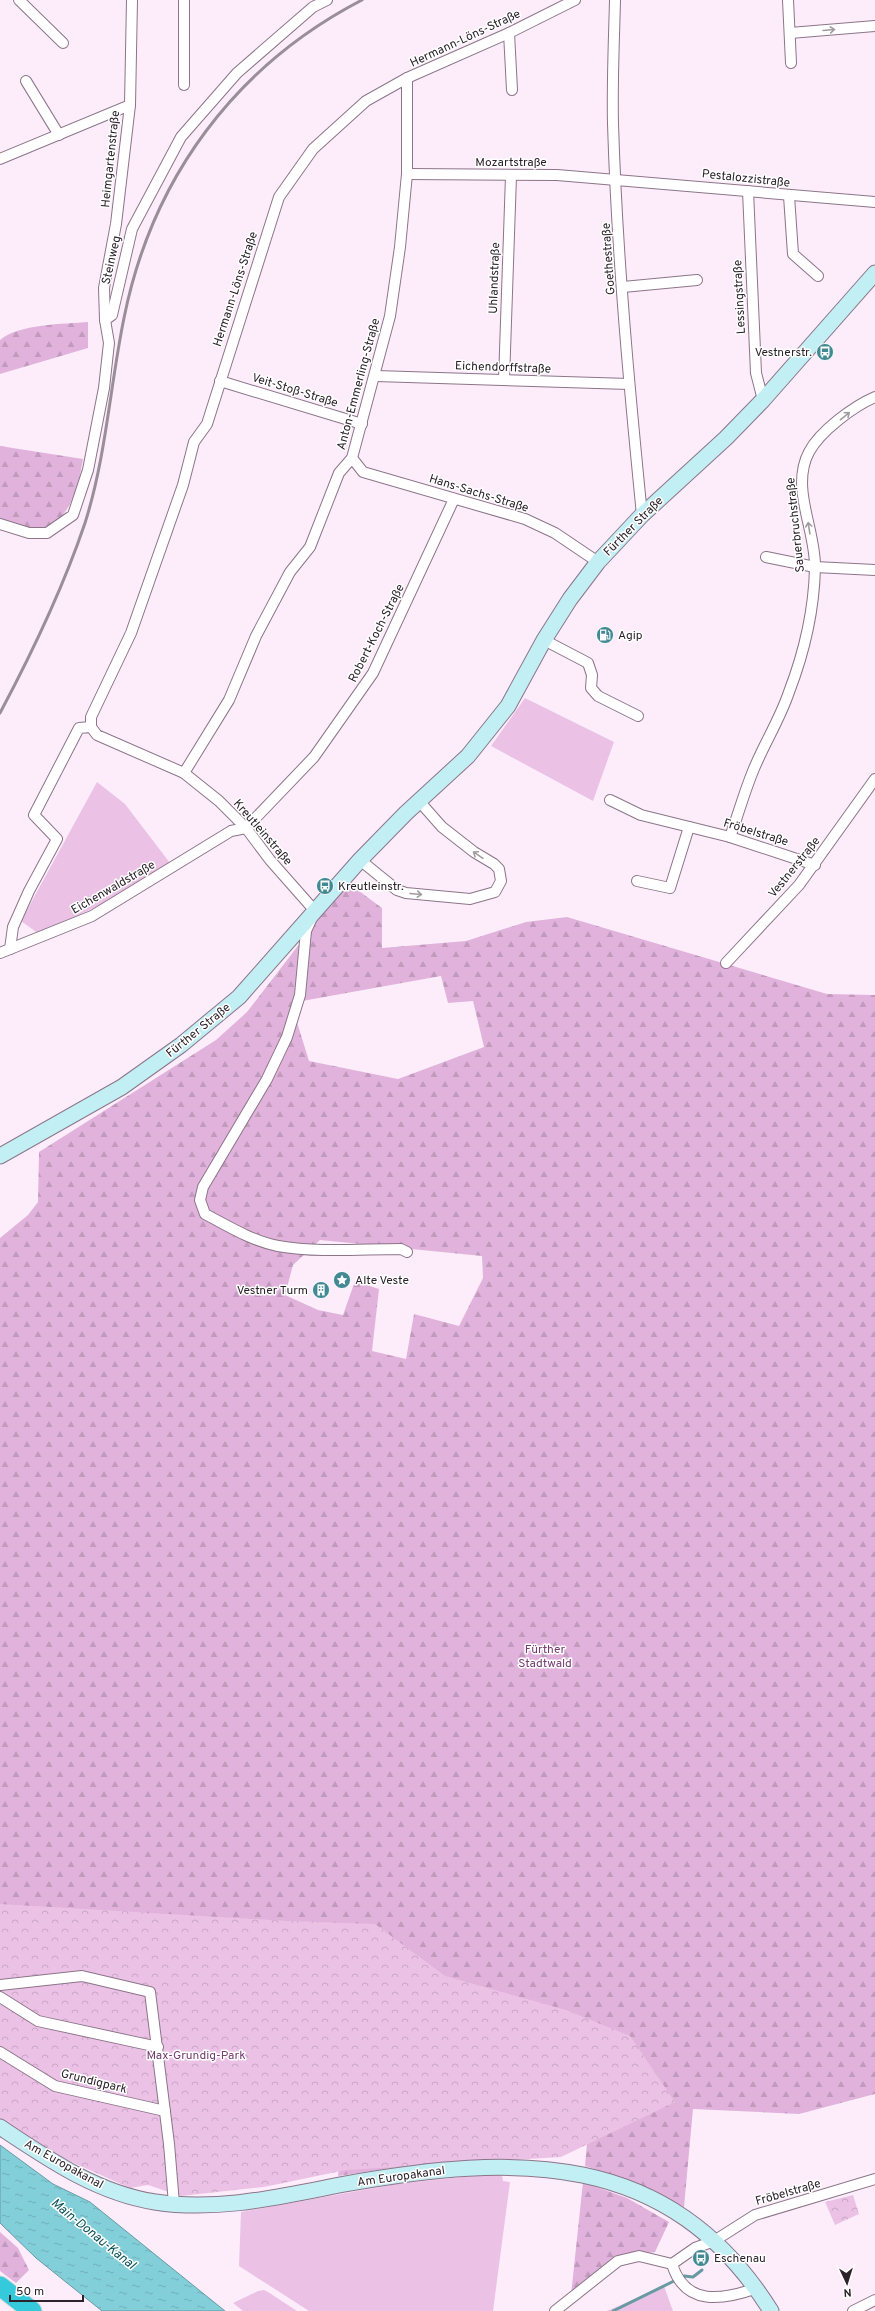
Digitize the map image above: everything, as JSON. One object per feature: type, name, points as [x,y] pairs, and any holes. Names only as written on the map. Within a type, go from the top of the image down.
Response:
[{"type":"highway","points":[[0,2286],[32,2311]]},
{"type":"main road","name":"Fürther Straße","points":[[0,1156],[122,1087],[181,1045],[239,997],[360,860],[419,801],[468,756],[508,706],[544,640],[570,598],[598,562],[642,515],[726,438],[763,400],[873,277]]},
{"type":"main road","name":"Am Europakanal","points":[[0,2127],[45,2157],[94,2183],[134,2197],[174,2204],[238,2204],[398,2175],[450,2169],[502,2166],[553,2169],[593,2177],[651,2198],[682,2215],[714,2241],[738,2265],[757,2288],[771,2311]]},
{"type":"street","points":[[19,0],[63,43]]},
{"type":"street","name":"Heimgartenstraße","points":[[105,320],[104,288],[116,224],[130,104],[132,0]]},
{"type":"street","points":[[184,0],[184,86]]},
{"type":"street","name":"Steinweg","points":[[105,320],[112,315],[132,229],[181,137],[237,73],[313,3],[327,0]]},
{"type":"street","name":"Hermann-Löns-Straße","points":[[91,727],[91,717],[131,634],[183,485],[194,442],[207,424],[279,197],[313,149],[366,101],[407,78],[509,33],[575,0]]},
{"type":"street","name":"Goethestraße","points":[[615,0],[613,122],[615,179],[629,384],[642,515]]},
{"type":"street","points":[[788,0],[791,63]]},
{"type":"street","points":[[790,33],[875,26]]},
{"type":"street","points":[[509,33],[512,90]]},
{"type":"street","name":"Anton-Emmerling-Straße","points":[[184,773],[229,700],[256,636],[292,568],[310,547],[339,473],[352,458],[376,376],[390,316],[400,247],[407,174],[407,78]]},
{"type":"street","points":[[26,82],[59,134]]},
{"type":"street","points":[[0,159],[130,104]]},
{"type":"street","name":"Mozartstraße","points":[[407,174],[511,176],[557,175],[615,179]]},
{"type":"street","name":"Uhlandstraße","points":[[504,380],[511,176]]},
{"type":"street","name":"Pestalozzistraße","points":[[615,179],[789,196],[875,202]]},
{"type":"street","name":"Lessingstraße","points":[[748,191],[756,373],[763,400]]},
{"type":"street","points":[[789,196],[793,254],[818,276]]},
{"type":"street","points":[[116,224],[132,229]]},
{"type":"street","points":[[623,287],[697,280]]},
{"type":"street","points":[[0,524],[28,533],[47,533],[72,514],[88,470],[104,388],[109,343],[105,320]]},
{"type":"street","name":"Eichendorffstraße","points":[[376,376],[629,384]]},
{"type":"street","name":"Veit-Stoß-Straße","points":[[220,381],[362,424]]},
{"type":"street","name":"Sauerbruchstraße","points":[[730,837],[753,771],[789,693],[806,641],[815,567],[802,478],[805,463],[809,452],[821,435],[863,402],[875,397]]},
{"type":"street","name":"Hans-Sachs-Straße","points":[[352,458],[363,472],[525,519],[556,534],[598,562]]},
{"type":"street","name":"Robert-Koch-Straße","points":[[246,828],[314,757],[373,673],[454,499]]},
{"type":"street","points":[[766,557],[815,567],[875,570]]},
{"type":"street","points":[[544,640],[588,664],[592,675],[591,688],[598,696],[638,716]]},
{"type":"street","points":[[10,949],[13,927],[57,839],[34,815],[79,728],[91,727]]},
{"type":"street","name":"Kreutleinstraße","points":[[91,727],[97,735],[184,773],[219,802],[246,828],[270,860],[316,911]]},
{"type":"street","name":"Vestnerstraße","points":[[726,964],[815,865],[875,780]]},
{"type":"street","name":"Fröbelstraße","points":[[610,800],[640,815],[730,837],[815,865]]},
{"type":"street","points":[[360,860],[393,888],[406,893],[470,899],[494,892],[501,881],[499,869],[442,827],[419,801]]},
{"type":"street","points":[[637,881],[670,888],[688,827]]},
{"type":"street","name":"Eichenwaldstraße","points":[[0,953],[47,936],[92,916],[231,831],[246,828]]},
{"type":"street","points":[[316,911],[306,931],[300,995],[287,1036],[267,1080],[203,1187],[200,1200],[205,1214],[249,1237],[277,1246],[317,1249],[401,1249],[407,1252]]},
{"type":"street","points":[[0,1985],[82,1976],[150,1992],[158,2047],[174,2204]]},
{"type":"street","points":[[0,1997],[38,2021],[158,2047]]},
{"type":"street","name":"Grundigpark","points":[[0,2052],[55,2086],[165,2111]]},
{"type":"street","name":"Fröbelstraße","points":[[672,2264],[695,2248],[714,2241],[755,2215],[855,2187],[875,2179]]},
{"type":"street","points":[[555,2311],[618,2261],[639,2256],[672,2264],[684,2286],[698,2295],[706,2297],[730,2296],[757,2288]]},
{"type":"street","points":[[853,2311],[875,2300]]},
{"type":"green space","points":[[88,322],[88,348],[0,374],[0,340],[8,335],[29,328],[54,324]]},
{"type":"green space","points":[[0,446],[83,459],[74,495],[68,507],[53,524],[42,528],[29,528],[18,526],[0,519]]},
{"type":"green space","points":[[525,698],[614,742],[593,801],[491,746]]},
{"type":"green space","points":[[97,782],[125,804],[170,863],[123,894],[39,934],[21,921]]},
{"type":"green space","name":"Fürther Stadtwald","points":[[347,882],[382,908],[382,948],[466,941],[526,922],[567,917],[827,994],[875,995],[875,2094],[799,2114],[693,2109],[684,2207],[633,2182],[585,2166],[588,2131],[453,2159],[338,2176],[364,1931],[0,1907],[0,1238],[28,1215],[38,1202],[39,1152],[216,1040],[247,1012]],"holes":[[[441,976],[448,1003],[473,1001],[484,1047],[398,1079],[309,1061],[291,1003]],[[320,1240],[482,1256],[483,1278],[459,1326],[414,1314],[406,1359],[372,1351],[379,1289],[355,1281],[343,1315],[318,1310],[285,1295],[293,1265]]]},
{"type":"green space","name":"Max-Grundig-Park","points":[[0,1904],[287,1921],[375,1924],[445,1976],[566,2010],[630,2036],[675,2102],[561,2157],[346,2170],[264,2187],[181,2196],[148,2185],[130,2188],[58,2156],[0,2119]]},
{"type":"green space","points":[[481,2175],[502,2175],[503,2181],[510,2182],[493,2311],[309,2311],[239,2266],[241,2212],[396,2184]]},
{"type":"green space","points":[[583,2182],[627,2198],[669,2222],[655,2252],[613,2258],[571,2295]]},
{"type":"green space","points":[[853,2195],[859,2214],[835,2225],[825,2202]]},
{"type":"green space","points":[[0,2232],[18,2248],[29,2270],[16,2283],[0,2271]]},
{"type":"green space","points":[[664,2286],[673,2311],[607,2311]]},
{"type":"green space","points":[[264,2290],[297,2311],[243,2311],[233,2303],[258,2291]]},
{"type":"water","name":"Main-Donau-Kanal","points":[[0,2145],[53,2184],[90,2202],[225,2311],[102,2311],[36,2258],[0,2223]]},
{"type":"waterway","points":[[684,2276],[693,2277],[702,2270]]},
{"type":"waterway","points":[[613,2311],[674,2281]]},
{"type":"railway","points":[[0,713],[46,620],[67,572],[85,523],[98,473],[119,344],[137,267],[155,219],[178,173],[206,131],[238,93],[275,58],[316,27],[362,0]]},
{"type":"place","name":"Vestnerstr.","points":[[825,352]]},
{"type":"place","name":"Agip","points":[[605,635]]},
{"type":"place","name":"Kreutleinstr.","points":[[325,886]]},
{"type":"place","name":"Alte Veste","points":[[342,1280]]},
{"type":"place","name":"Vestner Turm","points":[[321,1290]]},
{"type":"place","name":"Eschenau","points":[[701,2258]]}]
